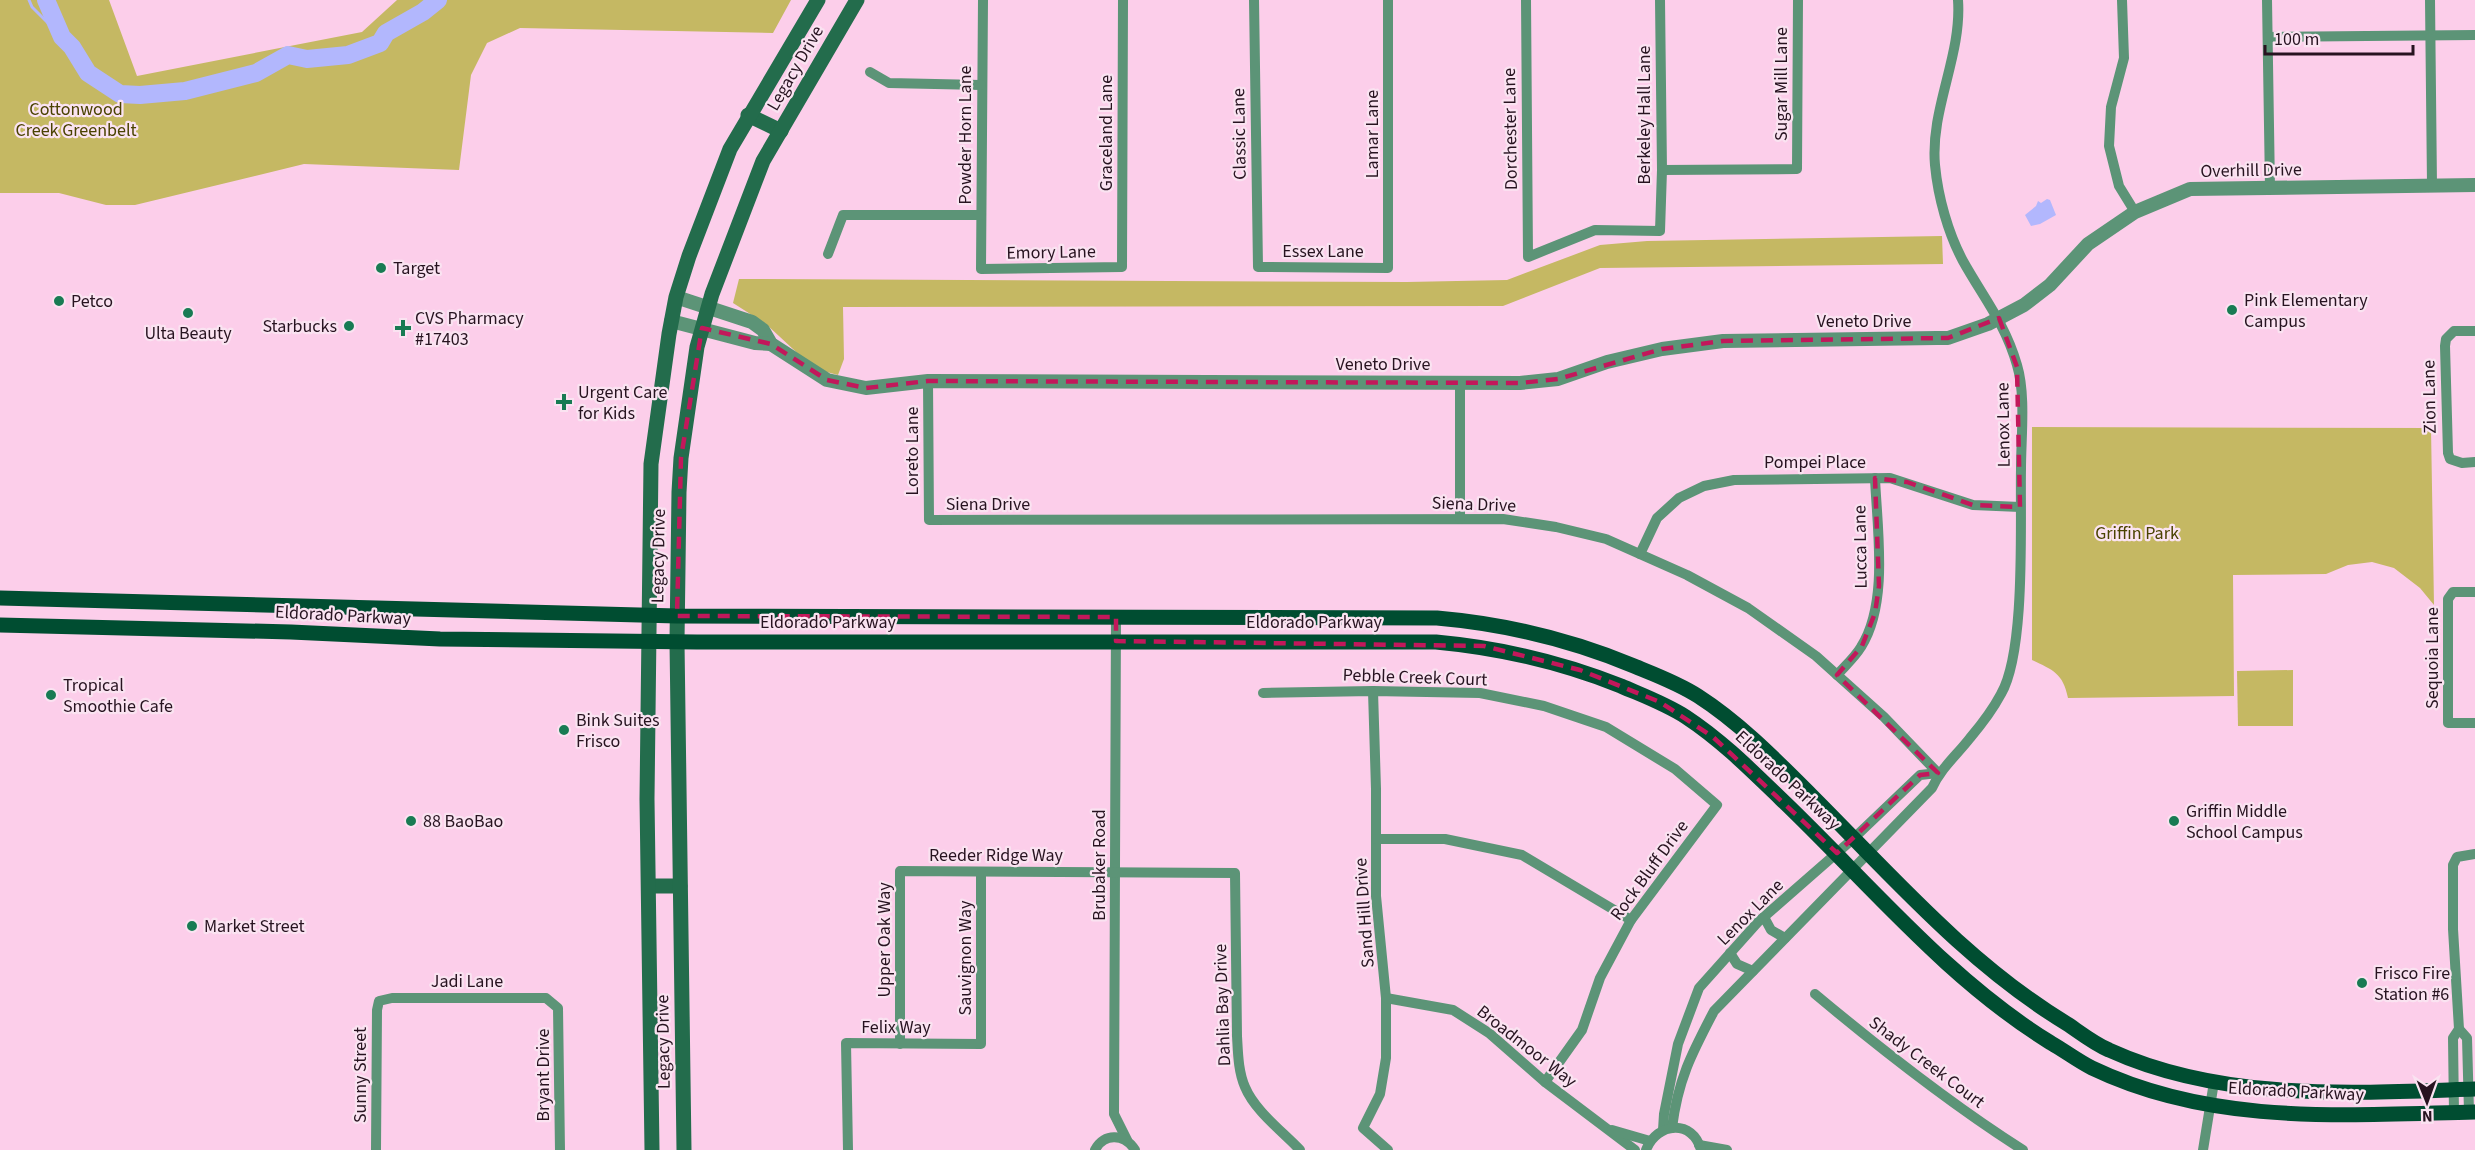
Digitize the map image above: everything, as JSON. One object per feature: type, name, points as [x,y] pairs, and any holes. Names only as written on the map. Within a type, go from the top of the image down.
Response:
[{"type":"main road","name":"Legacy Drive","points":[[652,1150],[649,886],[651,464],[671,321],[689,256],[730,149],[818,0]]},
{"type":"main road","name":"Legacy Drive","points":[[684,1150],[677,616],[681,458],[697,347],[708,306],[763,160],[857,0]]},
{"type":"main road","points":[[748,115],[781,131]]},
{"type":"main road","name":"Eldorado Parkway","points":[[0,598],[677,616],[1437,618],[1488,622],[1587,647],[1671,680],[1701,698],[1768,752],[1989,970],[2050,1014],[2109,1050],[2154,1067],[2214,1082],[2292,1091],[2465,1089]]},
{"type":"main road","points":[[133,629],[137,603]]},
{"type":"main road","points":[[153,630],[154,603]]},
{"type":"main road","name":"Eldorado Parkway","points":[[0,625],[291,632],[440,639],[677,642],[1436,642],[1484,646],[1580,670],[1660,702],[1687,717],[1752,769],[1853,869],[1914,934],[1974,988],[2024,1026],[2091,1068],[2147,1089],[2210,1106],[2271,1113],[2349,1115],[2466,1112]]},
{"type":"main road","points":[[649,886],[680,886]]},
{"type":"main road","points":[[2349,1090],[2349,1115]]},
{"type":"street","name":"Powder Horn Lane","points":[[981,269],[983,0]]},
{"type":"street","name":"Graceland Lane","points":[[1122,267],[1124,0]]},
{"type":"street","name":"Classic Lane","points":[[1254,0],[1258,267]]},
{"type":"street","name":"Lamar Lane","points":[[1388,0],[1388,268]]},
{"type":"street","name":"Dorchester Lane","points":[[1526,0],[1528,257],[1596,230],[1660,231]]},
{"type":"street","name":"Berkeley Hall Lane","points":[[1660,0],[1662,170],[1660,231]]},
{"type":"street","name":"Sugar Mill Lane","points":[[1662,170],[1797,169],[1798,0]]},
{"type":"street","name":"Lenox Lane","points":[[1668,1129],[1679,1084],[1714,1011],[1932,788],[1938,773],[1970,738],[2002,692],[2005,684],[2016,639],[2021,406],[2018,367],[1999,318],[1962,259],[1942,207],[1935,164],[1937,118],[1959,18],[1958,0]]},
{"type":"street","points":[[2122,0],[2124,58],[2111,107],[2109,146],[2118,186],[2135,212]]},
{"type":"street","points":[[2267,0],[2270,188]]},
{"type":"street","points":[[2430,0],[2432,185]]},
{"type":"street","points":[[2268,37],[2475,35]]},
{"type":"street","points":[[870,72],[889,83],[981,85]]},
{"type":"street","name":"Overhill Drive","points":[[1999,318],[2024,305],[2050,285],[2088,244],[2135,212],[2190,189],[2475,185]]},
{"type":"street","points":[[828,254],[843,215],[981,215]]},
{"type":"street","name":"Emory Lane","points":[[981,269],[1122,267]]},
{"type":"street","name":"Essex Lane","points":[[1258,267],[1388,268]]},
{"type":"street","name":"Veneto Drive","points":[[676,297],[753,322],[763,330],[771,344],[827,380],[866,388],[928,381],[1520,383],[1558,379],[1607,362],[1662,349],[1723,340],[1948,338],[1999,318]]},
{"type":"street","name":"Veneto Drive","points":[[671,321],[755,343],[771,344]]},
{"type":"street","name":"Zion Lane","points":[[2475,331],[2454,331],[2449,335],[2445,346],[2447,445],[2450,459],[2462,463],[2475,462]]},
{"type":"street","name":"Loreto Lane","points":[[928,381],[929,520]]},
{"type":"street","points":[[1460,382],[1460,519]]},
{"type":"street","name":"Lucca Lane","points":[[1837,675],[1862,646],[1875,613],[1879,586],[1875,478]]},
{"type":"street","name":"Pompei Place","points":[[1640,554],[1658,518],[1679,498],[1704,486],[1734,480],[1890,478],[1973,505],[2020,507]]},
{"type":"street","name":"Siena Drive","points":[[929,520],[1503,519],[1556,527],[1606,540],[1640,554],[1687,575],[1748,608],[1816,656],[1884,717],[1938,773]]},
{"type":"street","name":"Sequoia Lane","points":[[2475,592],[2453,592],[2448,599],[2448,723],[2475,723]]},
{"type":"street","name":"Brubaker Road","points":[[1116,617],[1114,1114],[1127,1140],[1135,1150]]},
{"type":"street","name":"Pebble Creek Court","points":[[1263,693],[1373,691],[1480,693],[1545,706],[1606,727],[1675,769],[1717,805]]},
{"type":"street","name":"Sand Hill Drive","points":[[1373,691],[1376,896],[1386,998],[1386,1058],[1380,1094],[1363,1128],[1388,1150]]},
{"type":"street","name":"Lenox Lane","points":[[1668,1129],[1664,1114],[1683,1032],[1700,988],[1764,917],[1854,838],[1920,775],[1938,773]]},
{"type":"street","name":"Rock Bluff Drive","points":[[1545,1082],[1582,1030],[1600,978],[1631,920],[1717,805]]},
{"type":"street","points":[[1376,839],[1444,839],[1522,855],[1631,920]]},
{"type":"street","points":[[2466,1112],[2466,1038],[2459,1029],[2453,929],[2453,865],[2457,858],[2475,854]]},
{"type":"street","name":"Reeder Ridge Way","points":[[900,872],[1235,873]]},
{"type":"street","name":"Upper Oak Way","points":[[900,872],[900,1044]]},
{"type":"street","name":"Sauvignon Way","points":[[981,872],[981,1044]]},
{"type":"street","name":"Dahlia Bay Drive","points":[[1235,873],[1237,1036],[1244,1086],[1255,1103],[1300,1150]]},
{"type":"street","points":[[1764,917],[1771,930],[1785,938]]},
{"type":"street","points":[[1730,953],[1737,964],[1753,971]]},
{"type":"street","name":"Shady Creek Court","points":[[1815,994],[1897,1063],[1964,1112],[2023,1150]]},
{"type":"street","name":"Jadi Lane","points":[[379,1000],[392,998],[540,998],[554,1002]]},
{"type":"street","name":"Broadmoor Way","points":[[1386,998],[1453,1010],[1489,1033],[1545,1082],[1635,1150]]},
{"type":"street","name":"Sunny Street","points":[[376,1150],[379,1000]]},
{"type":"street","name":"Bryant Drive","points":[[554,1002],[558,1008],[559,1018],[560,1150]]},
{"type":"street","name":"Felix Way","points":[[848,1150],[846,1043],[981,1044]]},
{"type":"street","points":[[2203,1150],[2214,1082]]},
{"type":"street","name":"Brubaker Road","points":[[1107,1138],[1108,1125],[1114,1114]]},
{"type":"street","name":"Broadmoor Way","points":[[1606,1128],[1648,1146]]},
{"type":"street","points":[[1648,1146],[1668,1129],[1689,1132],[1700,1147],[1727,1150]]},
{"type":"street","points":[[1094,1150],[1107,1138],[1127,1140]]},
{"type":"highlighted area","points":[[1999,318],[2017,367],[2020,507],[1973,505],[1907,482],[1875,478],[1879,586],[1875,613],[1862,646],[1837,675],[1938,773],[1920,775],[1837,853],[1713,737],[1660,702],[1580,670],[1484,646],[1116,641],[1116,617],[677,616],[681,458],[702,328],[771,344],[827,380],[866,388],[928,381],[1520,383],[1558,379],[1662,349],[1723,341],[1948,338]]},
{"type":"green space","name":"Cottonwood Creek Greenbelt","points":[[0,0],[109,0],[137,76],[362,32],[397,0],[791,0],[773,33],[520,28],[487,43],[471,75],[459,170],[304,164],[135,205],[106,205],[59,193],[0,193]]},
{"type":"green space","points":[[1942,236],[1943,264],[1600,268],[1503,306],[843,307],[844,359],[838,375],[823,371],[807,362],[766,324],[733,303],[739,279],[1407,282],[1507,280],[1600,245],[1647,241]]},
{"type":"green space","name":"Griffin Park","points":[[2032,427],[2431,428],[2434,605],[2420,588],[2394,568],[2372,562],[2348,565],[2326,574],[2233,575],[2234,696],[2068,698],[2063,683],[2056,673],[2032,660]]},
{"type":"green space","points":[[2293,670],[2293,726],[2238,726],[2237,671]]},
{"type":"water","points":[[2047,199],[2050,200],[2056,215],[2031,226],[2025,215],[2036,206],[2038,201],[2041,203]]},
{"type":"waterway","points":[[29,0],[32,7],[62,37]]},
{"type":"waterway","points":[[46,0],[62,37],[72,47],[88,73],[120,94],[140,95],[185,91],[256,73],[288,55],[307,59],[348,55],[380,43],[386,33],[423,12],[438,0]]},
{"type":"place","name":"Target","points":[[381,268]]},
{"type":"place","name":"Petco","points":[[59,301]]},
{"type":"place","name":"Pink Elementary Campus","points":[[2232,310]]},
{"type":"place","name":"Ulta Beauty","points":[[188,313]]},
{"type":"place","name":"Starbucks","points":[[349,326]]},
{"type":"place","name":"CVS Pharmacy #17403","points":[[403,328]]},
{"type":"place","name":"Urgent Care for Kids","points":[[564,402]]},
{"type":"place","name":"Tropical Smoothie Cafe","points":[[51,695]]},
{"type":"place","name":"Bink Suites Frisco","points":[[564,730]]},
{"type":"place","name":"88 BaoBao","points":[[411,821]]},
{"type":"place","name":"Griffin Middle School Campus","points":[[2174,821]]},
{"type":"place","name":"Market Street","points":[[192,926]]},
{"type":"place","name":"Frisco Fire Station #6","points":[[2362,983]]}]
